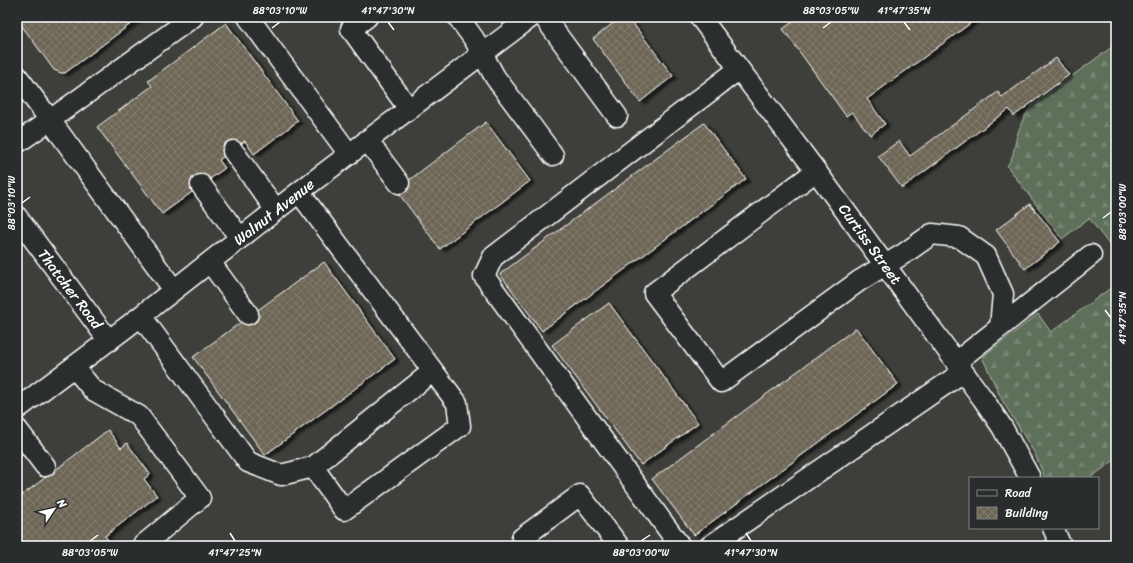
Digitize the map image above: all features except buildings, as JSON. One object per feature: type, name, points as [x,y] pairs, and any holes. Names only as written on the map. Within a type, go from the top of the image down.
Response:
[{"type":"street","points":[[17,143],[194,17]]},
{"type":"street","points":[[248,17],[349,154]]},
{"type":"street","points":[[368,17],[351,29],[409,109]]},
{"type":"street","points":[[458,17],[474,39],[495,77],[553,155]]},
{"type":"street","name":"Walnut Avenue","points":[[17,409],[142,316],[299,192],[531,17]]},
{"type":"street","points":[[544,17],[618,116]]},
{"type":"street","name":"Curtiss Street","points":[[700,17],[816,171],[960,367],[1002,427],[1029,477]]},
{"type":"street","points":[[680,546],[484,276],[493,257],[740,69]]},
{"type":"street","points":[[17,76],[174,290]]},
{"type":"street","points":[[367,140],[399,183]]},
{"type":"street","points":[[232,151],[276,210]]},
{"type":"street","points":[[816,171],[654,293],[721,382],[859,281],[932,234],[959,237],[986,256],[1003,294],[1000,327]]},
{"type":"street","points":[[201,185],[240,238]]},
{"type":"street","points":[[299,192],[457,403],[460,426],[344,510],[313,467]]},
{"type":"street","name":"Thatcher Road","points":[[17,217],[109,341]]},
{"type":"street","points":[[710,546],[960,367],[1000,327],[1091,255]]},
{"type":"street","points":[[210,262],[248,314]]},
{"type":"street","points":[[142,316],[248,462],[281,474],[313,467],[433,371]]},
{"type":"street","points":[[74,367],[93,390],[139,416],[200,498],[142,546]]},
{"type":"street","points":[[17,429],[44,466]]},
{"type":"street","points":[[528,546],[522,538],[580,495],[619,546]]},
{"type":"street","points":[[1053,529],[1061,546]]},
{"type":"green space","points":[[1116,44],[1116,254],[1089,218],[1062,239],[1007,166],[1013,155],[1021,124],[1032,105]]},
{"type":"green space","points":[[1116,284],[1116,459],[1091,477],[1045,477],[1035,454],[1002,400],[982,357],[1038,314],[1051,332]]}]
